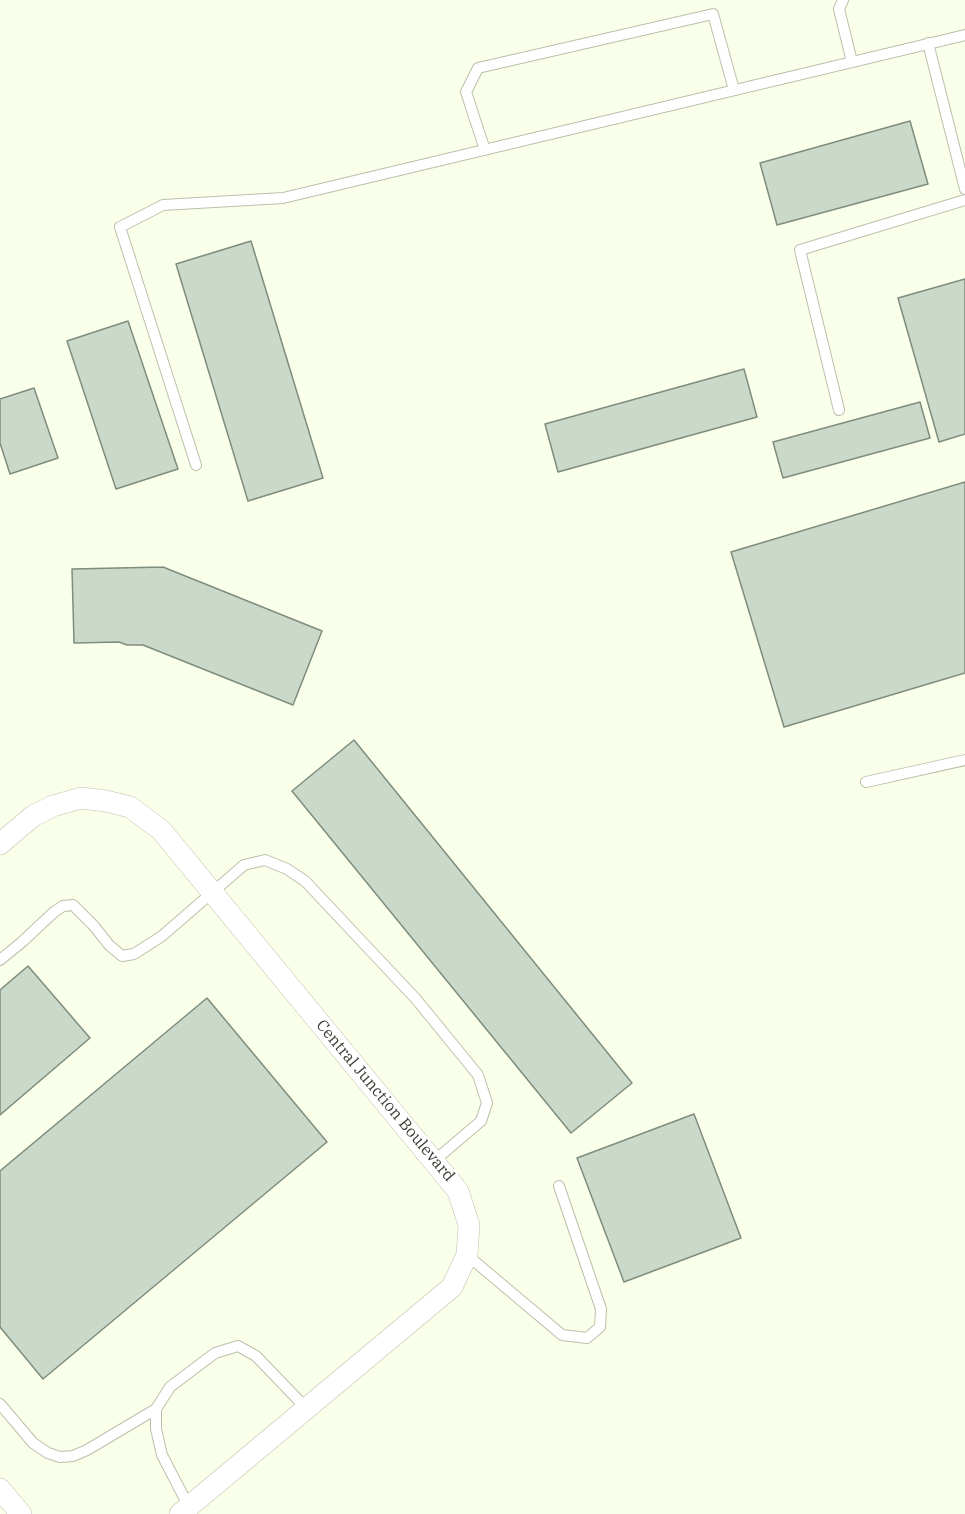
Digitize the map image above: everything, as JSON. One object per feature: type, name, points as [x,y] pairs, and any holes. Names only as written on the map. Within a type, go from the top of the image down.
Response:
[{"type":"street","name":"Central Junction Boulevard","points":[[0,844],[33,816],[53,806],[81,798],[130,807],[161,830],[458,1191],[469,1225],[467,1255],[452,1287],[184,1510]]},
{"type":"street","points":[[0,1489],[18,1513]]},
{"type":"lane","points":[[843,0],[839,9],[852,62]]},
{"type":"lane","points":[[485,150],[466,92],[478,68],[713,14],[734,90]]},
{"type":"lane","points":[[196,465],[120,227],[163,205],[283,198],[965,35]]},
{"type":"lane","points":[[928,44],[965,189]]},
{"type":"lane","points":[[839,410],[800,250],[965,200]]},
{"type":"lane","points":[[866,782],[965,760]]},
{"type":"lane","points":[[0,960],[54,912],[63,906],[73,905],[122,956],[134,954],[162,936],[244,865],[265,860],[286,869],[305,881],[416,999],[478,1075],[487,1103],[481,1121],[434,1161]]},
{"type":"lane","points":[[467,1255],[562,1335],[587,1338],[600,1328],[601,1309],[560,1186]]},
{"type":"lane","points":[[0,1404],[33,1443],[48,1453],[60,1457],[73,1456],[156,1409],[170,1387],[215,1353],[238,1346],[256,1356],[306,1408]]},
{"type":"lane","points":[[156,1409],[156,1429],[162,1455],[184,1510]]},
{"type":"building","points":[[910,121],[928,184],[777,225],[760,163]]},
{"type":"building","points":[[251,241],[323,478],[248,501],[176,264]]},
{"type":"building","points":[[965,279],[965,434],[939,442],[898,298]]},
{"type":"building","points":[[128,321],[178,469],[116,489],[67,341]]},
{"type":"building","points":[[744,369],[757,417],[558,472],[545,424]]},
{"type":"building","points":[[34,388],[58,458],[10,474],[0,443],[0,399]]},
{"type":"building","points":[[920,402],[930,438],[783,478],[773,442]]},
{"type":"building","points":[[965,482],[965,673],[784,727],[731,552]]},
{"type":"building","points":[[163,567],[322,631],[293,705],[143,645],[127,645],[119,642],[74,643],[72,569]]},
{"type":"building","points":[[354,740],[632,1083],[571,1133],[292,791]]},
{"type":"building","points":[[28,966],[90,1038],[0,1115],[0,990]]},
{"type":"building","points":[[207,998],[327,1142],[43,1379],[0,1327],[0,1171]]},
{"type":"building","points":[[694,1114],[741,1238],[624,1282],[577,1158]]}]
